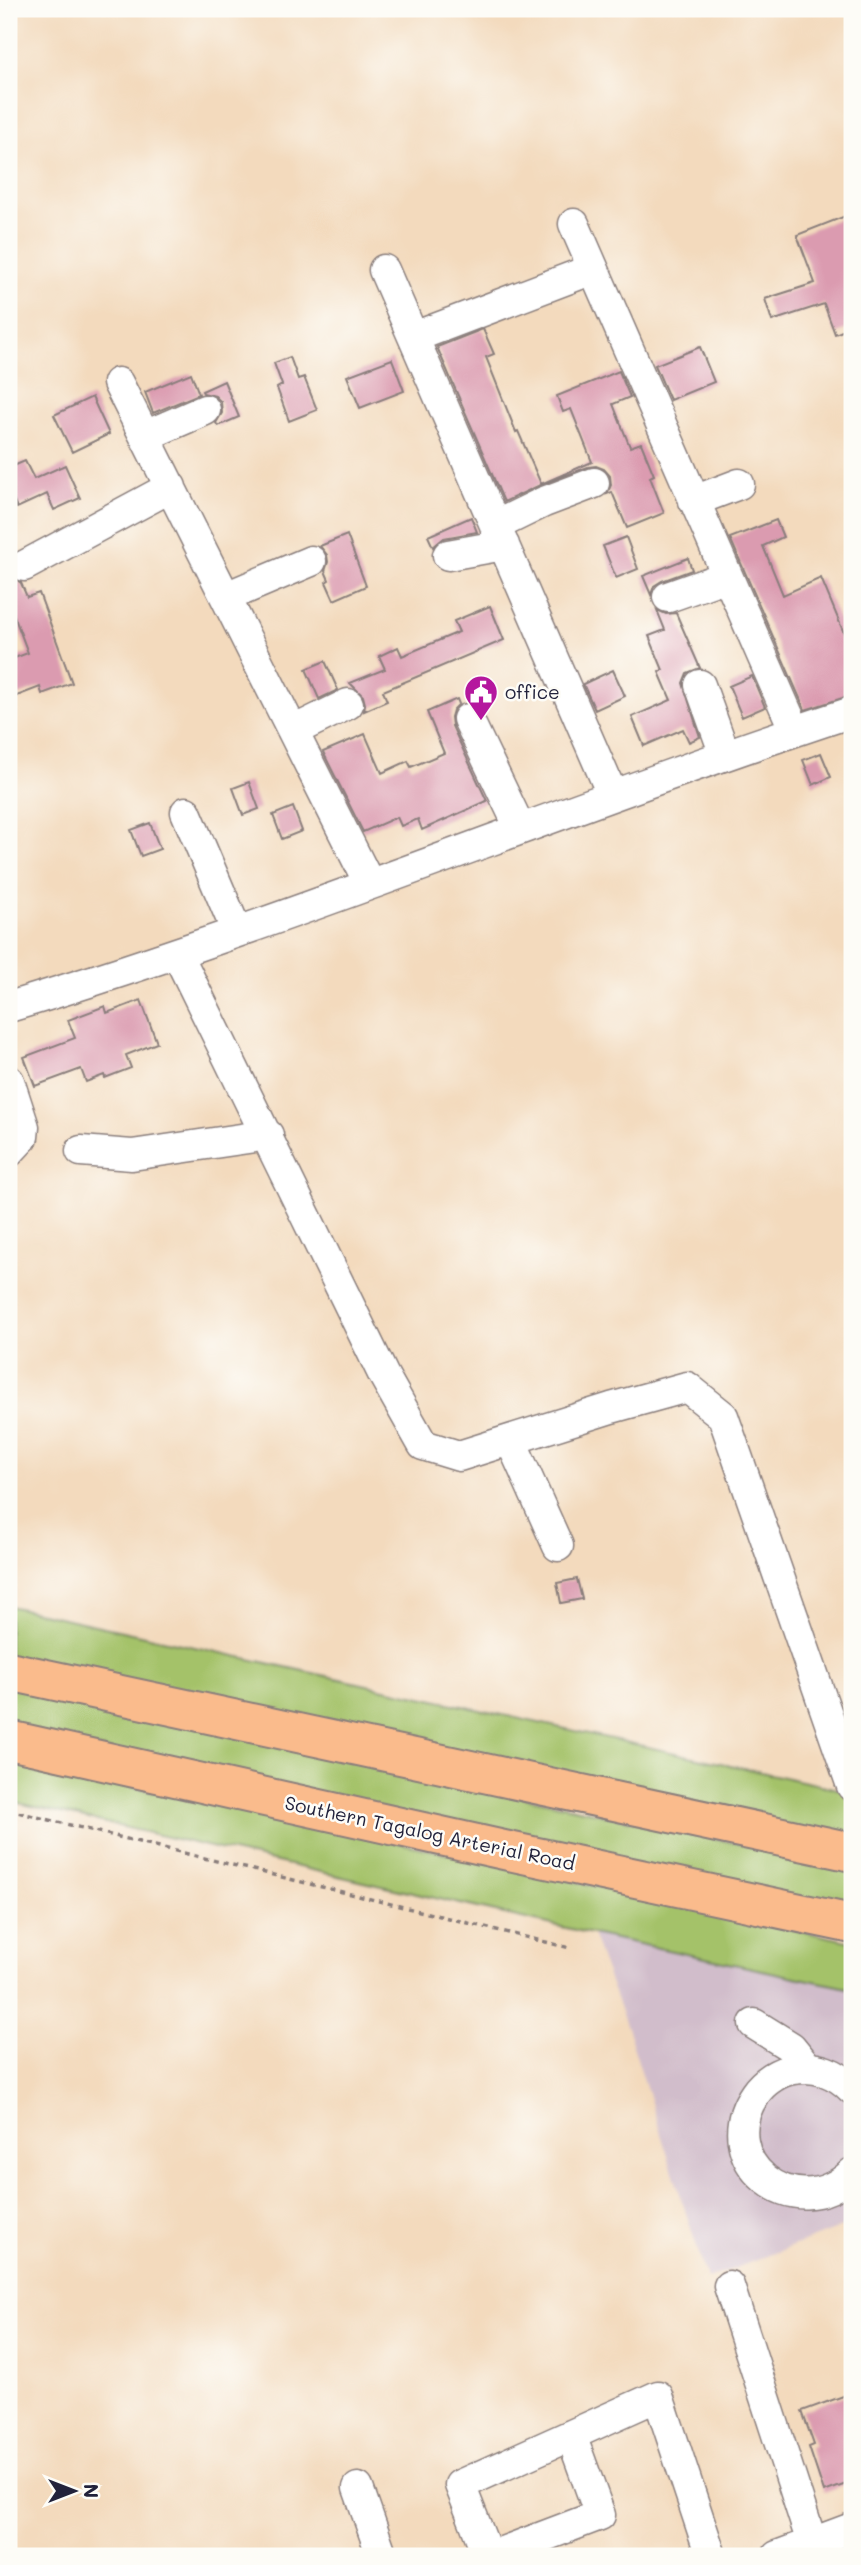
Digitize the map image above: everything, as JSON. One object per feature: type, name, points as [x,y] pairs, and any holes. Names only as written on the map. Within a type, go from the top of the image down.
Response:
[{"type":"highway","points":[[9,1671],[852,1852]]},
{"type":"highway","name":"Southern Tagalog Arterial Road","points":[[9,1740],[852,1924]]},
{"type":"street","points":[[574,224],[795,731]]},
{"type":"street","points":[[414,337],[593,269]]},
{"type":"street","points":[[384,270],[612,794]]},
{"type":"street","points":[[118,383],[369,883]]},
{"type":"street","points":[[145,436],[205,411]]},
{"type":"street","points":[[448,555],[500,535],[544,502],[594,482]]},
{"type":"street","points":[[694,501],[738,484]]},
{"type":"street","points":[[24,566],[171,487]]},
{"type":"street","points":[[226,597],[311,561]]},
{"type":"street","points":[[668,597],[727,576]]},
{"type":"street","points":[[700,685],[725,755]]},
{"type":"street","points":[[293,731],[348,704]]},
{"type":"street","points":[[9,1007],[177,953],[612,794],[852,712]]},
{"type":"street","points":[[468,719],[520,828]]},
{"type":"street","points":[[186,812],[237,932]]},
{"type":"street","points":[[177,953],[383,1374],[424,1445],[459,1456],[687,1387],[723,1416],[852,1786]]},
{"type":"street","points":[[9,1081],[24,1127],[23,1138],[9,1152]]},
{"type":"street","points":[[81,1151],[132,1155],[268,1135]]},
{"type":"street","points":[[512,1441],[558,1546]]},
{"type":"street","points":[[754,2024],[791,2047],[808,2068]]},
{"type":"street","points":[[852,2089],[835,2075],[808,2068],[780,2073],[757,2090],[743,2121],[743,2143],[747,2156],[764,2179],[776,2187],[803,2195],[831,2189],[852,2174]]},
{"type":"street","points":[[729,2286],[812,2543]]},
{"type":"street","points":[[571,2435],[600,2515],[490,2556],[460,2485],[571,2435],[658,2396],[711,2556]]},
{"type":"street","points":[[358,2488],[382,2556]]},
{"type":"street","points":[[777,2556],[852,2528]]},
{"type":"path","points":[[9,1810],[570,1948]]},
{"type":"shaded area","points":[[592,1934],[852,1989],[852,2223],[707,2279],[628,2030]]},
{"type":"green space","points":[[9,1606],[852,1792],[852,1840],[9,1657]]},
{"type":"green space","points":[[9,1686],[852,1868],[852,1912],[9,1729]]},
{"type":"green space","points":[[9,1762],[253,1811],[852,1942],[852,1989],[592,1934],[9,1801]]},
{"type":"building","points":[[848,215],[852,226],[852,327],[835,334],[824,304],[772,321],[765,299],[815,283],[797,235]]},
{"type":"building","points":[[483,329],[494,354],[486,357],[516,432],[518,431],[541,484],[592,462],[571,409],[563,412],[557,396],[619,371],[630,397],[613,404],[630,447],[641,443],[654,475],[650,477],[664,513],[627,528],[612,492],[607,494],[611,485],[610,476],[604,469],[596,466],[538,486],[504,502],[437,347]]},
{"type":"building","points":[[700,347],[714,382],[670,400],[655,365]]},
{"type":"building","points":[[290,357],[298,379],[304,377],[317,410],[289,421],[277,388],[282,385],[274,363]]},
{"type":"building","points":[[392,359],[404,391],[360,408],[347,376]]},
{"type":"building","points":[[191,373],[199,394],[153,413],[145,392]]},
{"type":"building","points":[[224,381],[239,417],[218,426],[216,423],[222,413],[221,402],[215,396],[202,391]]},
{"type":"building","points":[[92,397],[109,434],[72,452],[54,415]]},
{"type":"building","points":[[25,461],[34,479],[65,465],[80,498],[54,510],[47,494],[17,508],[9,489],[9,468]]},
{"type":"building","points":[[471,517],[477,532],[444,538],[433,547],[428,536]]},
{"type":"building","points":[[776,520],[783,537],[763,546],[783,595],[821,578],[846,638],[852,635],[852,695],[805,710],[730,538]]},
{"type":"building","points":[[347,535],[366,586],[334,600],[326,582],[329,580],[325,571],[327,555],[320,546]]},
{"type":"building","points":[[626,537],[638,569],[616,578],[603,546]]},
{"type":"building","points":[[688,558],[692,570],[662,581],[654,586],[651,595],[643,576]]},
{"type":"building","points":[[9,574],[21,583],[27,597],[39,593],[72,683],[42,694],[40,687],[9,699],[9,660],[28,653],[9,602]]},
{"type":"building","points":[[490,606],[504,640],[383,691],[387,701],[364,711],[363,696],[350,683],[385,669],[379,656],[398,647],[402,656],[459,632],[454,621]]},
{"type":"building","points":[[657,610],[666,614],[676,613],[700,668],[687,673],[683,683],[700,737],[689,742],[683,729],[644,746],[632,717],[671,700],[659,672],[663,670],[649,636],[665,630]]},
{"type":"building","points":[[325,661],[338,690],[319,699],[306,669]]},
{"type":"building","points":[[613,670],[625,696],[595,710],[583,684]]},
{"type":"building","points":[[752,676],[765,707],[742,717],[729,686]]},
{"type":"building","points":[[457,699],[459,704],[453,710],[452,726],[487,801],[422,830],[418,819],[401,826],[397,817],[363,832],[323,752],[365,734],[382,773],[408,761],[411,767],[444,753],[427,712]]},
{"type":"building","points":[[821,753],[831,777],[813,785],[803,760]]},
{"type":"building","points":[[249,782],[259,809],[243,815],[233,788]]},
{"type":"building","points":[[293,807],[302,831],[282,839],[273,815]]},
{"type":"building","points":[[150,823],[160,849],[141,856],[131,830]]},
{"type":"building","points":[[141,1000],[157,1043],[126,1055],[131,1068],[86,1082],[81,1069],[35,1086],[24,1057],[75,1038],[68,1020],[105,1006],[107,1013]]},
{"type":"building","points":[[577,1579],[582,1599],[561,1603],[557,1583]]},
{"type":"building","points":[[846,2395],[852,2413],[852,2482],[824,2492],[809,2447],[814,2445],[802,2411]]},
{"type":"place","name":"office","points":[[481,722]]}]
